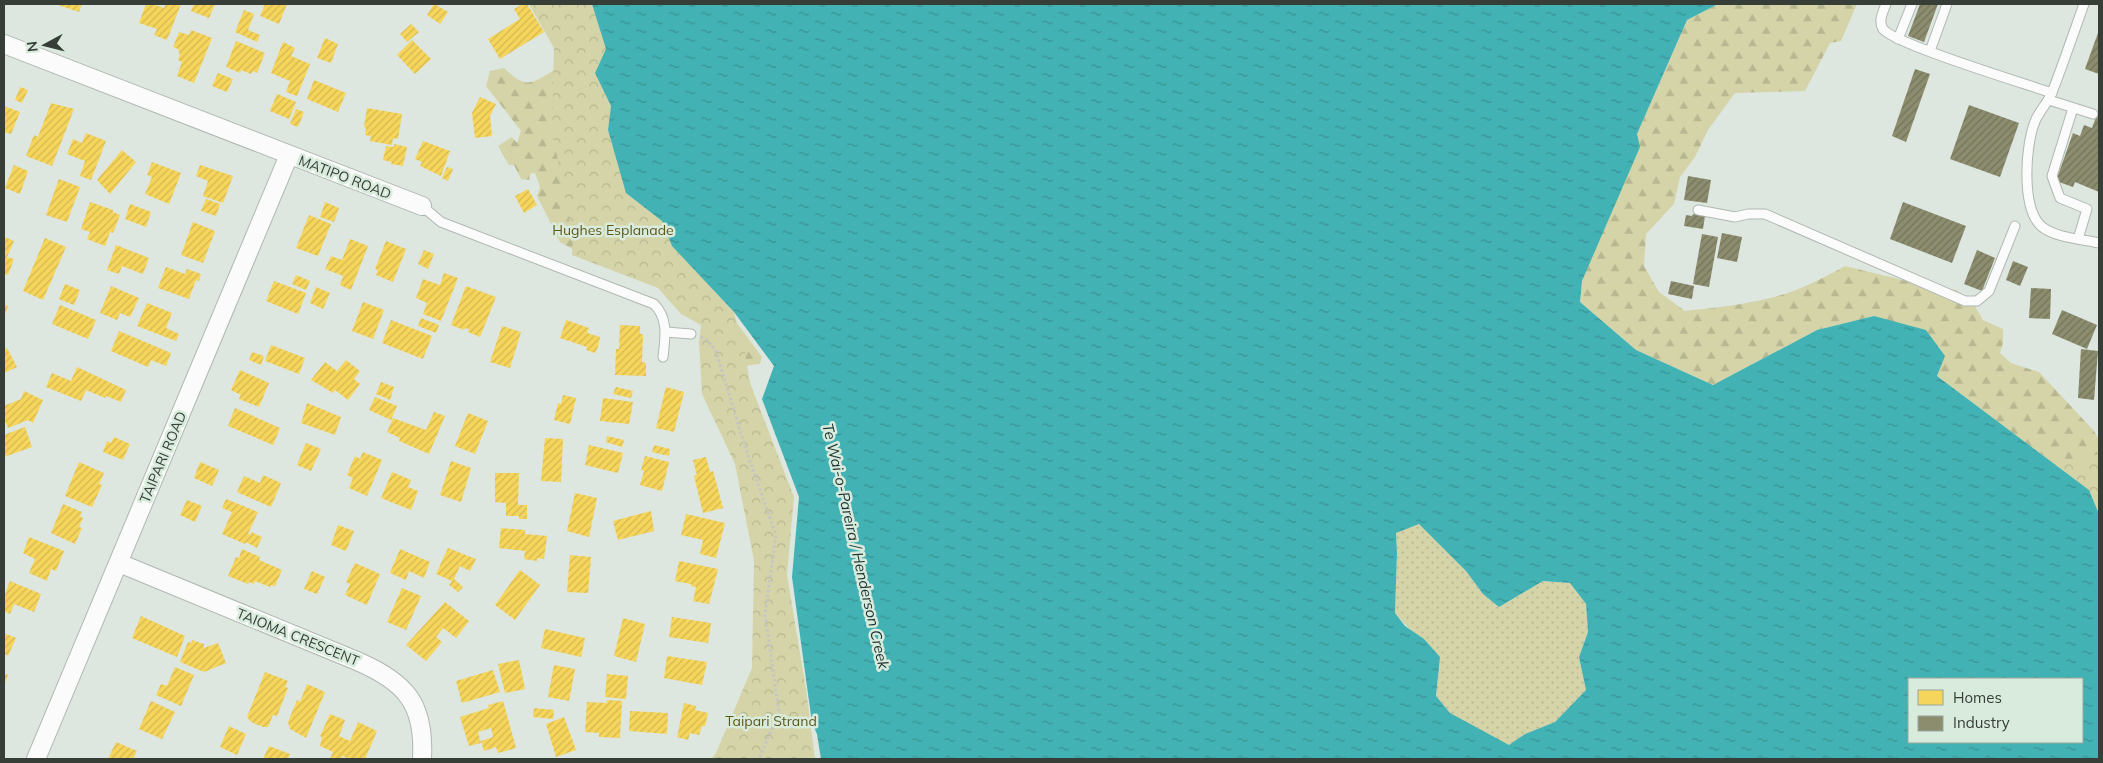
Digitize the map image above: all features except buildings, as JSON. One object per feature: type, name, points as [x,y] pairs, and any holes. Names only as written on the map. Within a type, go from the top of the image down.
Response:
[{"type":"street","name":"MATIPO ROAD","points":[[4,44],[422,206]]},
{"type":"street","name":"TAIPARI ROAD","points":[[36,759],[290,156]]},
{"type":"street","name":"TAIOMA CRESCENT","points":[[119,563],[357,661],[388,676],[400,684],[412,701],[422,730],[422,759]]},
{"type":"lane","points":[[1886,4],[1880,20],[1882,27],[1889,34],[2050,97],[2073,108],[2093,114]]},
{"type":"lane","points":[[1898,38],[1912,4]]},
{"type":"lane","points":[[1930,51],[1947,4]]},
{"type":"lane","points":[[2084,4],[2050,97],[2036,119],[2029,146],[2027,178],[2033,214],[2041,226],[2078,239],[2096,241]]},
{"type":"lane","points":[[2073,108],[2052,176],[2060,198],[2087,209],[2078,239]]},
{"type":"lane","name":"MATIPO ROAD","points":[[422,206],[441,222],[654,304],[662,314],[666,332],[663,357]]},
{"type":"lane","points":[[1698,210],[1735,218],[1748,214],[1765,214],[1965,301],[1977,301],[1989,291],[2015,226]]},
{"type":"lane","points":[[666,332],[694,335]]},
{"type":"path","points":[[694,335],[706,339],[716,351],[747,453],[776,535],[765,615],[779,712],[759,759]]},
{"type":"green space","name":"Taipari Strand","points":[[529,4],[592,4],[607,49],[595,73],[611,106],[608,130],[626,193],[662,221],[672,246],[734,312],[745,353],[750,383],[794,497],[787,575],[806,689],[815,759],[711,759],[716,753],[752,668],[754,561],[735,464],[702,394],[699,342],[701,325],[681,314],[658,288],[572,255],[573,238],[552,131],[554,48]]},
{"type":"green space","points":[[1718,4],[1857,4],[1841,41],[1830,43],[1805,91],[1735,93],[1708,130],[1695,157],[1680,177],[1674,204],[1646,234],[1644,266],[1659,292],[1685,311],[1728,306],[1799,289],[1845,266],[1927,286],[1956,290],[1972,301],[1983,320],[2003,329],[2003,343],[2000,353],[2011,363],[2039,372],[2094,431],[2099,440],[2099,504],[2089,490],[1937,376],[1874,316],[1817,330],[1713,385],[1636,350],[1580,302],[1582,281],[1637,134],[1687,20]]},
{"type":"green space","name":"Hughes Esplanade","points":[[504,68],[519,80],[530,82],[542,78],[557,68],[762,357],[760,364],[744,366],[701,321],[658,285],[576,251],[560,242],[537,196],[540,187],[535,173],[531,173],[529,180],[521,179],[514,165],[509,165],[498,146],[512,137],[517,143],[521,131],[486,86],[490,71]]},
{"type":"green space","points":[[2099,454],[2099,514],[2089,490],[2057,465]]},
{"type":"green space","points":[[1419,523],[1466,571],[1483,594],[1499,607],[1543,581],[1570,583],[1586,604],[1588,632],[1579,657],[1586,690],[1555,722],[1525,734],[1509,746],[1450,713],[1436,696],[1440,657],[1395,613],[1396,533]]},
{"type":"water","name":"Te Wai-o-Pareira / Henderson Creek","points":[[592,4],[1718,4],[1687,20],[1637,134],[1640,147],[1582,281],[1580,302],[1636,350],[1713,385],[1817,330],[1874,316],[1926,330],[1945,356],[1937,376],[2089,490],[2099,514],[2099,759],[821,759],[817,734],[812,723],[792,577],[799,497],[762,399],[774,366],[734,312],[672,246],[662,221],[626,193],[608,130],[611,106],[595,73],[606,49]],"holes":[[[1419,524],[1466,571],[1483,594],[1499,607],[1543,581],[1570,583],[1586,604],[1588,632],[1579,657],[1586,690],[1555,722],[1525,734],[1509,745],[1450,713],[1436,696],[1440,657],[1424,639],[1405,626],[1395,613],[1396,533]]]}]
